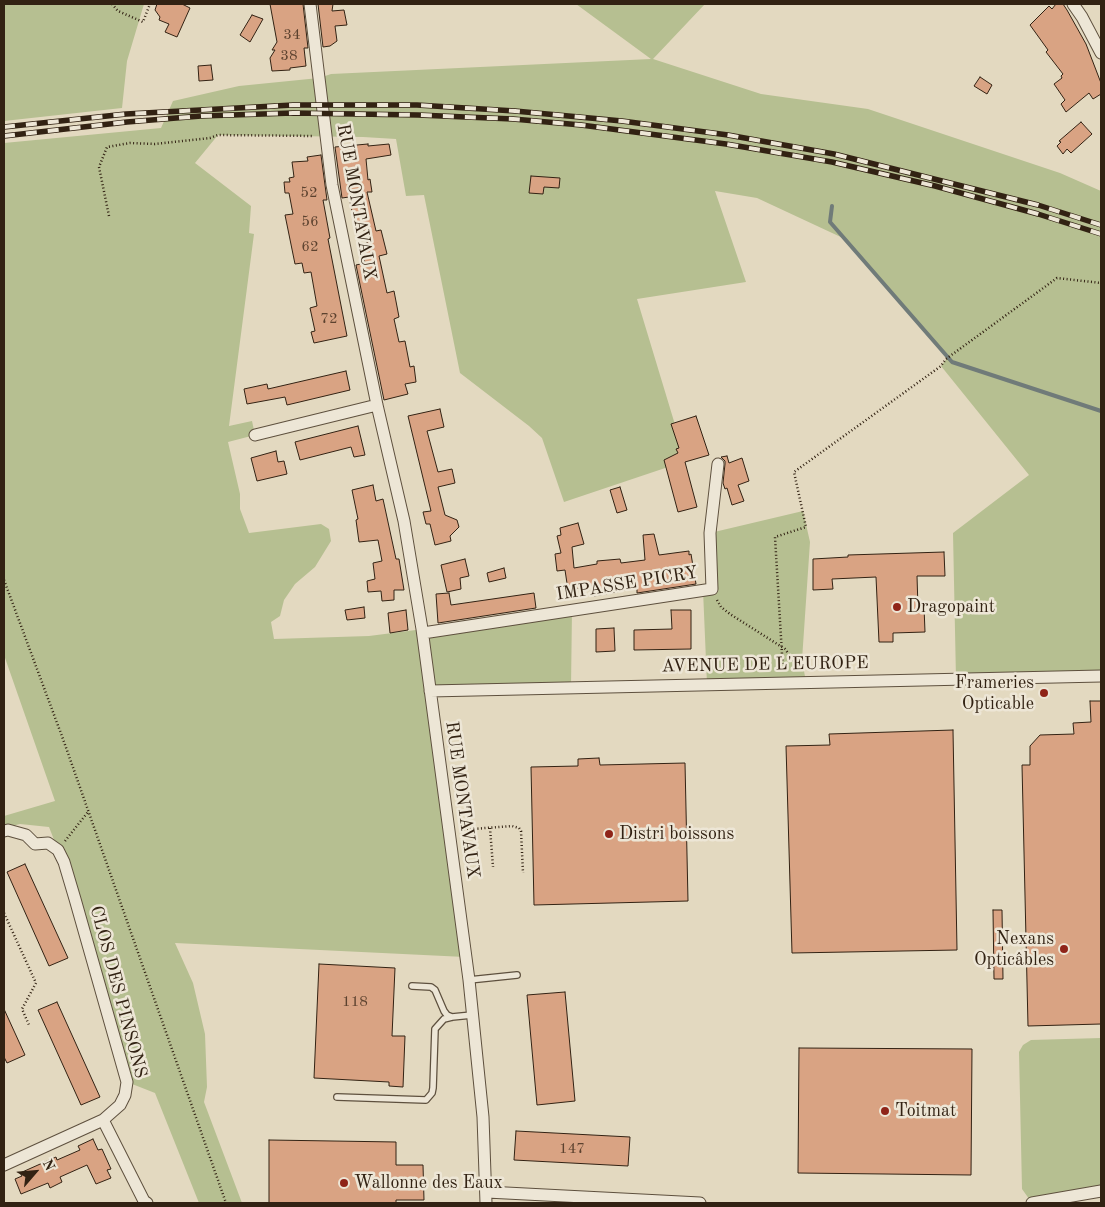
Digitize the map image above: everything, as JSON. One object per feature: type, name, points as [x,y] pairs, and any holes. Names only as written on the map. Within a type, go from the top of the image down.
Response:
[{"type":"street","name":"RUE MONTAVAUX","points":[[310,4],[338,218],[377,405],[404,521],[423,633],[469,980],[483,1117],[486,1197]]},
{"type":"street","points":[[1073,4],[1101,53]]},
{"type":"street","points":[[255,435],[377,405]]},
{"type":"street","name":"IMPASSE PICRY","points":[[423,633],[712,589],[710,533],[718,464]]},
{"type":"street","name":"AVENUE DE L'EUROPE","points":[[430,691],[1101,676]]},
{"type":"street","points":[[4,831],[8,830],[26,835],[35,844],[48,843],[58,850]]},
{"type":"street","name":"CLOS DES PINSONS","points":[[4,1165],[103,1120],[120,1105],[125,1094],[127,1082],[64,862],[58,850]]},
{"type":"street","points":[[103,1120],[147,1203]]},
{"type":"street","points":[[1032,1203],[1101,1191]]},
{"type":"street","points":[[486,1197],[700,1203]]},
{"type":"lane","points":[[469,980],[517,975]]},
{"type":"lane","points":[[412,986],[430,987],[435,990],[444,1011],[447,1015],[452,1016]]},
{"type":"lane","points":[[337,1097],[426,1100],[432,1094],[433,1088],[435,1029],[444,1019],[452,1016],[472,1015]]},
{"type":"path","points":[[112,4],[118,11],[143,22],[150,4]]},
{"type":"path","points":[[109,216],[99,167],[107,147],[130,143],[155,144],[210,138],[218,135],[326,136]]},
{"type":"path","points":[[783,682],[775,537],[806,527],[794,472],[941,366],[946,359],[1057,278],[1101,283]]},
{"type":"path","points":[[4,580],[226,1203]]},
{"type":"path","points":[[712,589],[721,607],[791,655],[798,682]]},
{"type":"path","points":[[58,850],[88,812]]},
{"type":"path","points":[[449,831],[512,826],[519,828],[521,831],[523,873]]},
{"type":"path","points":[[490,828],[493,868]]},
{"type":"path","points":[[4,914],[36,983],[22,1009],[29,1025]]},
{"type":"green space","points":[[4,4],[144,4],[127,61],[122,108],[4,121]]},
{"type":"green space","points":[[576,4],[705,4],[653,59],[761,94],[868,109],[1060,173],[1101,191],[1101,676],[956,679],[953,533],[1029,475],[941,366],[948,357],[845,239],[757,198],[715,191],[746,282],[637,299],[686,461],[564,502],[542,438],[460,373],[424,195],[406,196],[396,139],[218,135],[195,163],[251,206],[249,233],[254,234],[229,426],[252,421],[255,435],[228,442],[240,494],[240,509],[249,533],[321,524],[329,529],[331,541],[315,567],[295,584],[284,600],[280,616],[271,622],[274,639],[369,636],[572,610],[571,687],[430,691],[465,957],[175,943],[193,983],[205,1034],[207,1087],[204,1102],[242,1203],[199,1203],[155,1093],[127,1082],[58,850],[49,827],[20,824],[4,828],[4,816],[55,801],[4,655],[4,143],[161,128],[173,101],[239,86],[319,78],[331,74],[651,59]]},
{"type":"green space","points":[[803,511],[810,542],[802,660],[806,682],[707,684],[703,590],[712,589],[710,533]]},
{"type":"green space","points":[[1101,1038],[1101,1191],[1032,1203],[1022,1189],[1019,1052],[1023,1045],[1031,1040]]},
{"type":"building","points":[[157,4],[182,4],[190,8],[177,37],[165,32],[169,24],[159,20],[160,17],[155,10]]},
{"type":"building","points":[[270,4],[303,4],[308,48],[304,48],[306,66],[290,68],[290,70],[272,71],[270,58],[277,42]]},
{"type":"building","points":[[318,4],[333,4],[332,11],[344,10],[347,25],[335,26],[337,41],[330,46],[323,47]]},
{"type":"building","points":[[1056,4],[1063,4],[1067,10],[1086,44],[1101,83],[1101,94],[1093,99],[1089,93],[1066,112],[1061,104],[1065,100],[1054,84],[1062,78],[1063,74],[1046,52],[1048,50],[1030,25],[1049,6],[1052,9]]},
{"type":"building","points":[[252,15],[263,19],[250,42],[240,35]]},
{"type":"building","points":[[211,65],[213,80],[199,81],[198,66]]},
{"type":"building","points":[[980,77],[992,85],[987,94],[974,86]]},
{"type":"building","points":[[1081,122],[1092,134],[1071,153],[1067,149],[1063,154],[1057,146],[1061,142],[1059,141]]},
{"type":"building","points":[[368,144],[368,146],[389,144],[391,155],[366,159],[368,180],[370,179],[372,192],[367,192],[376,231],[381,230],[387,254],[379,256],[387,293],[394,291],[399,317],[394,319],[399,342],[405,341],[410,367],[414,366],[416,382],[405,384],[408,394],[384,400],[356,265],[365,263],[361,248],[368,246],[362,223],[355,225],[349,197],[342,198],[335,147]]},
{"type":"building","points":[[321,155],[327,200],[323,200],[330,238],[328,239],[347,336],[314,343],[311,332],[315,331],[310,308],[317,306],[311,272],[304,273],[302,263],[295,264],[285,215],[293,214],[289,193],[285,193],[284,182],[290,182],[289,178],[294,177],[292,162],[308,161],[307,157]]},
{"type":"building","points":[[531,176],[560,178],[559,188],[544,187],[543,194],[529,193]]},
{"type":"building","points":[[346,371],[350,390],[287,405],[285,397],[247,404],[244,389],[267,384],[268,389]]},
{"type":"building","points":[[440,409],[444,427],[427,431],[438,472],[452,469],[455,483],[438,487],[445,515],[457,520],[459,527],[450,536],[451,541],[435,545],[430,524],[426,524],[423,512],[431,511],[408,416]]},
{"type":"building","points":[[696,416],[709,455],[685,462],[697,507],[678,512],[664,460],[678,453],[676,449],[679,448],[671,424]]},
{"type":"building","points":[[358,426],[365,455],[354,457],[351,447],[300,460],[295,442]]},
{"type":"building","points":[[276,451],[278,462],[284,461],[287,474],[257,481],[251,458]]},
{"type":"building","points":[[727,456],[729,463],[742,458],[749,481],[738,485],[744,501],[732,505],[727,488],[725,489],[723,483],[725,461],[721,457]]},
{"type":"building","points":[[373,485],[376,501],[383,499],[396,559],[399,559],[404,590],[394,590],[394,600],[382,601],[381,591],[368,592],[367,581],[375,579],[373,563],[382,561],[378,540],[359,542],[356,520],[358,519],[352,490]]},
{"type":"building","points":[[620,487],[627,510],[617,513],[610,490]]},
{"type":"building","points":[[578,523],[584,544],[572,547],[574,568],[597,564],[597,561],[620,559],[621,563],[645,560],[643,535],[654,534],[659,555],[689,551],[696,584],[637,593],[637,588],[594,596],[592,586],[568,590],[565,570],[557,571],[555,554],[561,553],[557,536],[561,535],[560,528]]},
{"type":"building","points":[[944,552],[945,576],[917,576],[918,608],[924,607],[925,632],[893,633],[893,642],[879,642],[876,577],[832,579],[833,589],[813,590],[813,559],[848,557],[848,555]]},
{"type":"building","points":[[465,559],[469,576],[460,578],[461,589],[447,592],[441,565]]},
{"type":"building","points":[[504,568],[506,578],[489,582],[487,573]]},
{"type":"building","points":[[449,593],[451,605],[534,593],[536,608],[438,623],[436,594]]},
{"type":"building","points":[[364,607],[365,618],[347,620],[345,610]]},
{"type":"building","points":[[406,610],[408,630],[390,633],[388,613]]},
{"type":"building","points":[[671,610],[691,610],[691,649],[634,650],[634,630],[672,629]]},
{"type":"building","points":[[614,628],[615,651],[596,652],[596,629]]},
{"type":"building","name":"Nexans Opticâbles","points":[[1090,701],[1101,701],[1101,1024],[1028,1026],[1022,765],[1030,765],[1030,746],[1040,735],[1074,734],[1073,723],[1091,722]]},
{"type":"building","points":[[953,730],[957,950],[792,953],[786,746],[830,745],[829,734]]},
{"type":"building","name":"Distri boissons","points":[[599,758],[600,765],[685,763],[688,901],[534,905],[531,767],[578,766],[578,759]]},
{"type":"building","points":[[25,864],[68,958],[49,966],[7,872]]},
{"type":"building","points":[[993,910],[1002,910],[1003,979],[994,979]]},
{"type":"building","points":[[319,964],[395,968],[392,1036],[405,1036],[403,1087],[389,1086],[389,1082],[314,1078]]},
{"type":"building","points":[[565,992],[575,1101],[537,1105],[527,995]]},
{"type":"building","points":[[57,1002],[100,1097],[81,1105],[38,1010]]},
{"type":"building","points":[[4,1009],[25,1055],[7,1063],[4,1057]]},
{"type":"building","name":"Toitmat","points":[[799,1048],[972,1049],[971,1175],[798,1173]]},
{"type":"building","points":[[516,1131],[630,1137],[628,1166],[514,1160]]},
{"type":"building","points":[[93,1139],[98,1150],[102,1149],[111,1169],[107,1170],[111,1178],[96,1184],[87,1165],[60,1177],[62,1182],[50,1188],[48,1183],[21,1194],[15,1179],[22,1176],[20,1173],[56,1157],[57,1160],[80,1150],[78,1146]]},
{"type":"building","name":"Wallonne des Eaux","points":[[269,1140],[396,1142],[396,1165],[423,1165],[424,1200],[396,1200],[396,1203],[269,1203]]},
{"type":"waterway","points":[[832,206],[830,222],[952,362],[1101,411]]},
{"type":"railway","points":[[4,127],[126,114],[293,105],[417,105],[515,111],[622,121],[728,135],[834,154],[1038,205],[1101,225]]},
{"type":"railway","points":[[4,136],[127,122],[201,116],[293,113],[418,115],[513,119],[581,125],[726,144],[832,162],[935,186],[1038,214],[1101,234]]},
{"type":"place","name":"Dragopaint","points":[[897,607]]},
{"type":"place","name":"Frameries Opticable","points":[[1044,693]]},
{"type":"place","name":"Distri boissons","points":[[609,834]]},
{"type":"place","name":"Nexans Opticâbles","points":[[1064,949]]},
{"type":"place","name":"Toitmat","points":[[885,1111]]},
{"type":"place","name":"Wallonne des Eaux","points":[[344,1183]]}]
